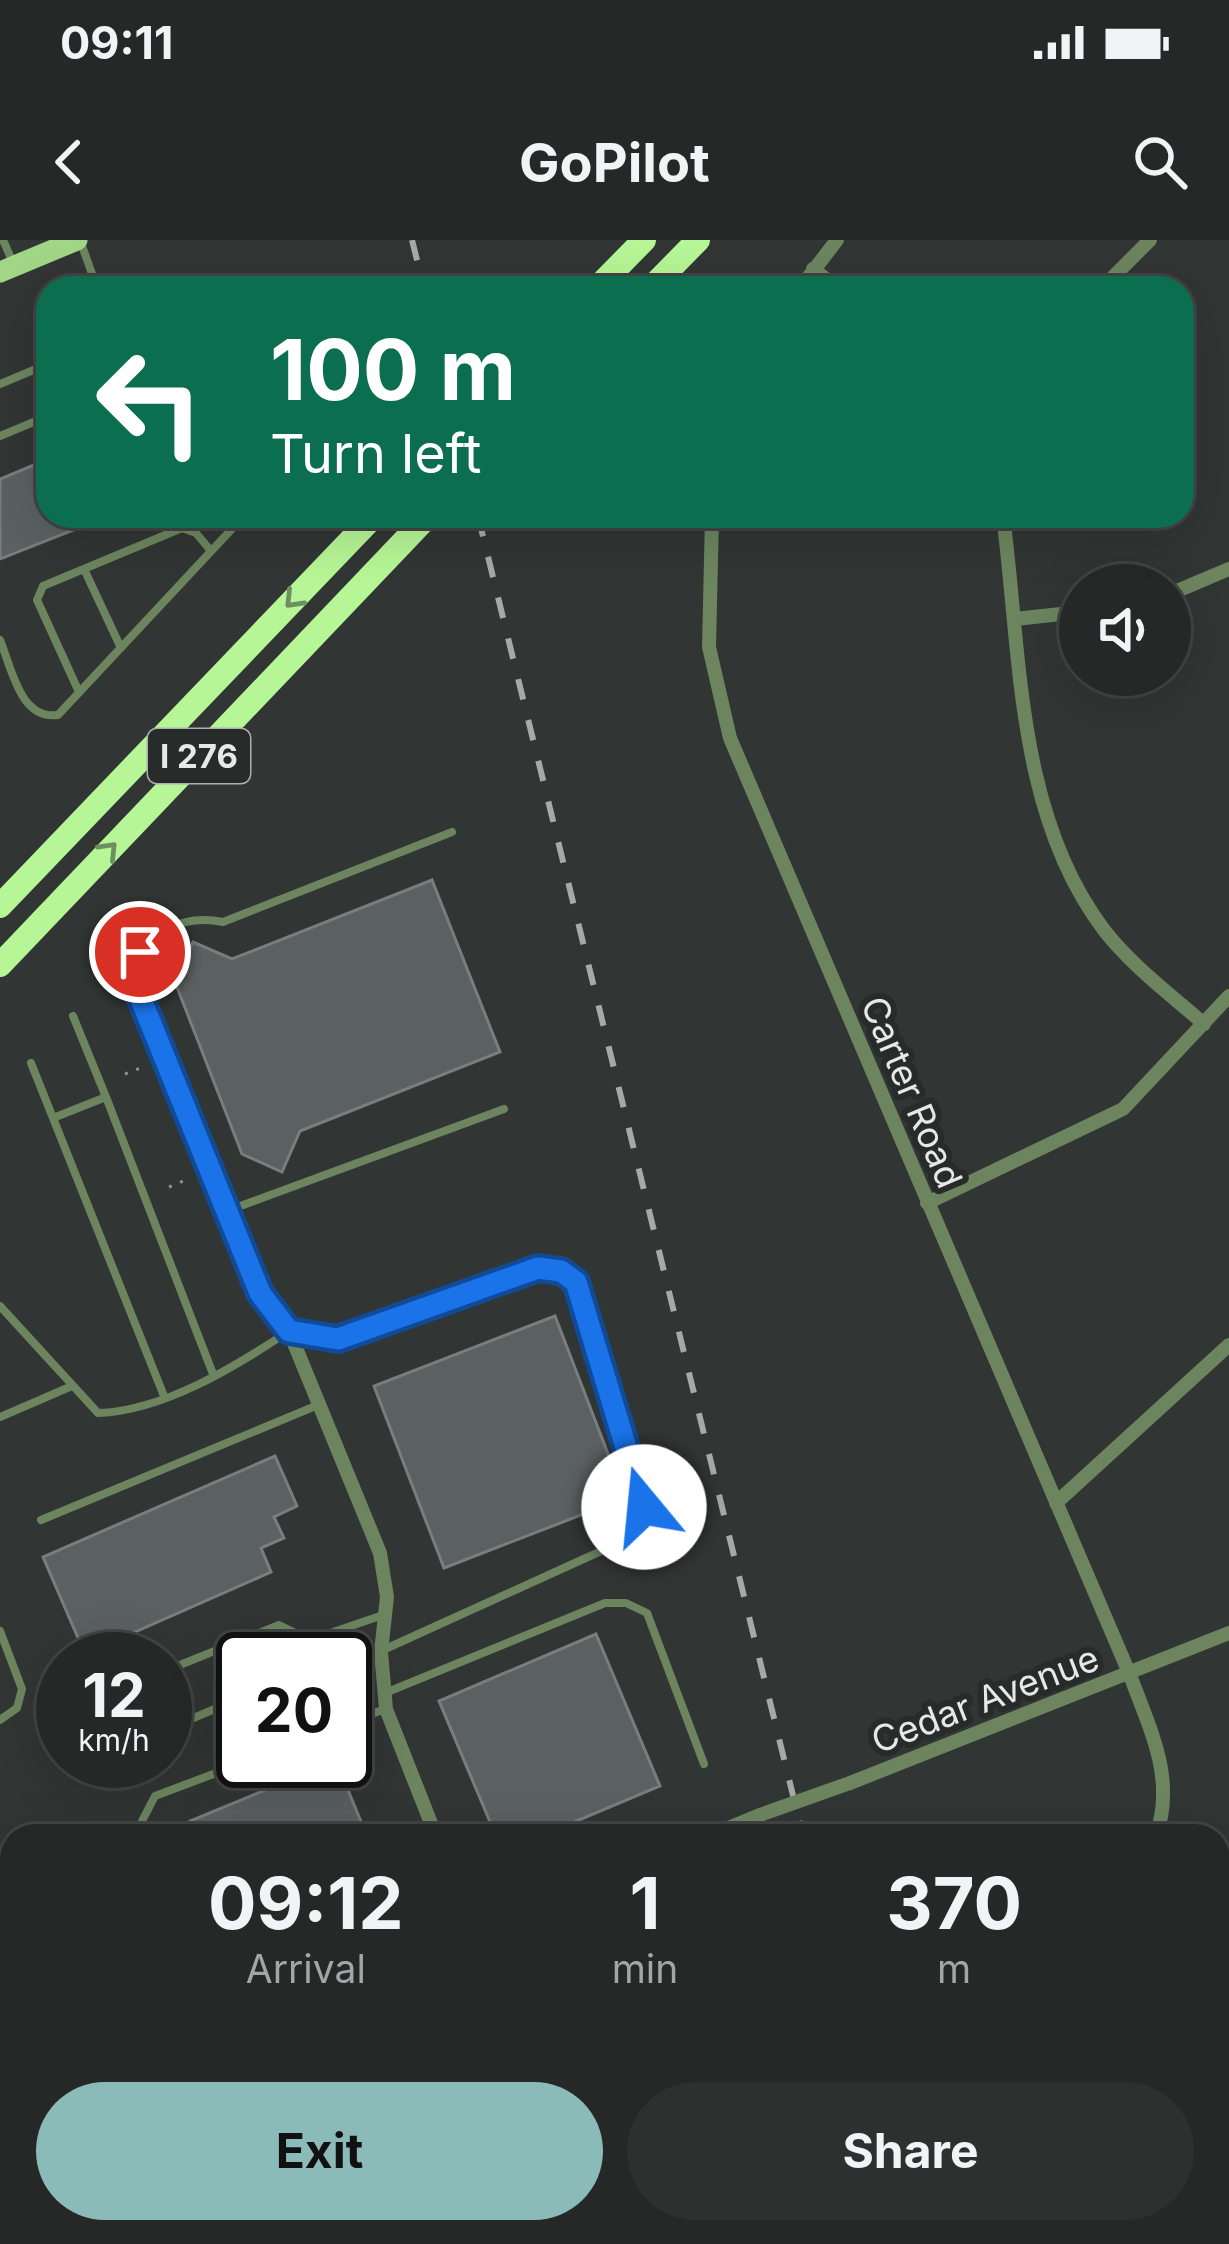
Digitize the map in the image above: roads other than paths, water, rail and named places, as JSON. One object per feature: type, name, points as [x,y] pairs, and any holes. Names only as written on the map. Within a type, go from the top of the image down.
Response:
[{"type":"highway","points":[[609,276],[644,240]]},
{"type":"highway","points":[[663,276],[698,240]]},
{"type":"highway","name":"I 276","points":[[0,906],[362,528]]},
{"type":"highway","name":"I 276","points":[[0,965],[416,528]]},
{"type":"main road","points":[[7,269],[79,240]]},
{"type":"street","points":[[808,276],[837,240]]},
{"type":"street","points":[[1114,276],[1150,240]]},
{"type":"street","points":[[813,269],[822,276]]},
{"type":"street","name":"Carter Road","points":[[712,528],[710,647],[730,738],[1130,1675],[1165,1772],[1160,1824]]},
{"type":"street","points":[[1004,528],[1038,783],[1064,856],[1105,930],[1204,1024]]},
{"type":"street","points":[[1191,584],[1229,568]]},
{"type":"street","points":[[1015,619],[1059,615]]},
{"type":"street","points":[[927,1203],[1123,1109],[1229,996]]},
{"type":"street","points":[[289,1331],[380,1553],[385,1701],[431,1824]]},
{"type":"street","points":[[1056,1503],[1229,1346]]},
{"type":"street","name":"Cedar Avenue","points":[[738,1824],[1229,1633]]},
{"type":"lane","points":[[3,240],[7,269]]},
{"type":"lane","points":[[79,240],[92,276]]},
{"type":"lane","points":[[0,384],[36,369]]},
{"type":"lane","points":[[0,436],[36,421]]},
{"type":"lane","points":[[79,692],[37,600],[43,586],[182,528],[211,551]]},
{"type":"lane","points":[[0,640],[28,707],[44,717],[58,715],[233,528]]},
{"type":"lane","points":[[84,569],[121,648]]},
{"type":"lane","points":[[289,1331],[260,1293],[136,987],[134,970],[140,952],[157,933],[198,917],[223,922],[452,832]]},
{"type":"lane","points":[[73,1016],[213,1374]]},
{"type":"lane","points":[[31,1063],[164,1396]]},
{"type":"lane","points":[[53,1118],[106,1097]]},
{"type":"lane","points":[[227,1211],[504,1109]]},
{"type":"lane","points":[[0,1306],[98,1413],[128,1412],[213,1374],[289,1331],[338,1339],[538,1268],[561,1271],[576,1282],[644,1507],[636,1528],[621,1542],[381,1652]]},
{"type":"lane","points":[[0,1417],[73,1386]]},
{"type":"lane","points":[[41,1520],[318,1405]]},
{"type":"lane","points":[[372,1708],[605,1603],[626,1603],[647,1613],[704,1764]]},
{"type":"lane","points":[[334,1632],[385,1615]]},
{"type":"lane","points":[[262,1632],[279,1625],[293,1632]]},
{"type":"lane","points":[[0,1631],[22,1689],[17,1708],[0,1720]]},
{"type":"lane","points":[[144,1824],[155,1796],[216,1773]]},
{"type":"railway","points":[[412,240],[421,276]]},
{"type":"railway","points":[[481,528],[800,1824]]}]
